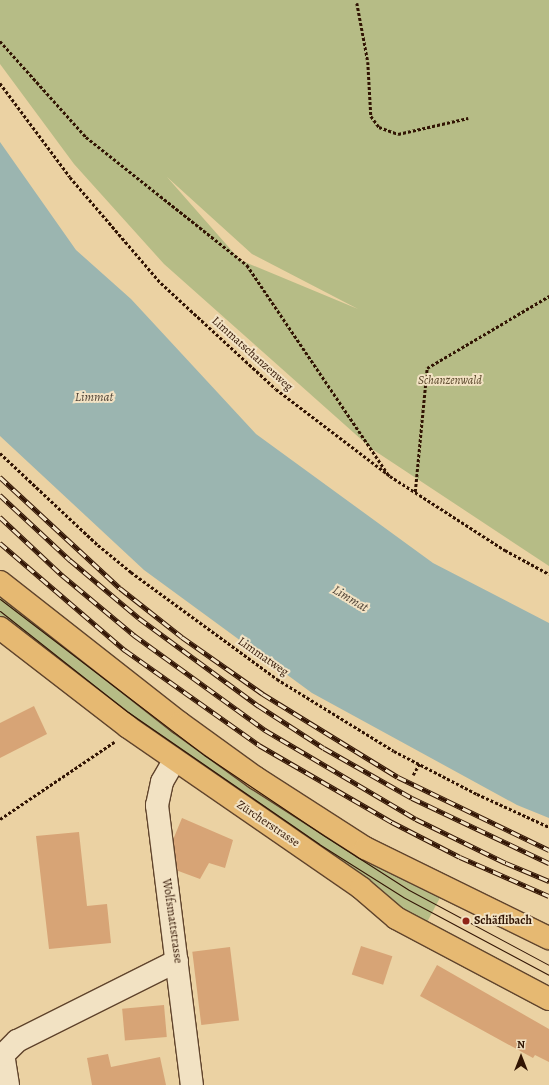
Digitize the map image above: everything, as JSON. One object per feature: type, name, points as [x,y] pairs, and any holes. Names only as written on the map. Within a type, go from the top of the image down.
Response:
[{"type":"main road","points":[[0,582],[104,664],[256,778],[365,848],[549,938]]},
{"type":"main road","name":"Zürcherstrasse","points":[[0,628],[174,761],[361,888],[396,918],[549,999]]},
{"type":"street","name":"Wolfsmattstrasse","points":[[174,761],[162,782],[156,805],[178,961],[192,1085]]},
{"type":"street","points":[[8,1085],[3,1055],[17,1041],[178,961]]},
{"type":"path","points":[[357,3],[368,62],[371,116],[379,127],[398,134],[468,118]]},
{"type":"path","points":[[0,41],[86,137],[247,265],[390,476]]},
{"type":"path","name":"Limmatschanzenweg","points":[[0,83],[70,177],[160,283],[276,389],[390,476],[549,574]]},
{"type":"path","points":[[415,492],[427,368],[549,296]]},
{"type":"path","name":"Limmatweg","points":[[0,453],[98,545],[167,599],[308,700],[419,764],[549,827]]},
{"type":"path","points":[[0,819],[108,747],[128,727]]},
{"type":"path","points":[[413,775],[419,764]]},
{"type":"green space","name":"Schanzenwald","points":[[0,0],[549,0],[549,566],[372,449],[164,264],[74,164],[0,64]],"holes":[[[167,177],[252,254],[358,309],[240,260]]]},
{"type":"green space","points":[[0,592],[443,892],[425,926],[261,812],[0,619]]},
{"type":"water","name":"Limmat","points":[[0,142],[76,250],[131,299],[256,434],[433,563],[549,623],[549,818],[517,805],[312,693],[144,570],[0,436]]},
{"type":"building","points":[[34,706],[47,734],[0,758],[0,723]]},
{"type":"building","points":[[182,818],[233,840],[225,868],[209,863],[200,879],[173,869],[170,847]]},
{"type":"building","points":[[79,832],[87,906],[107,904],[111,943],[49,949],[36,836]]},
{"type":"building","points":[[361,946],[392,956],[383,985],[352,975]]},
{"type":"building","points":[[230,947],[239,1020],[201,1025],[192,952]]},
{"type":"building","points":[[437,965],[549,1029],[549,1062],[535,1055],[533,1058],[420,996]]},
{"type":"building","points":[[164,1005],[167,1037],[125,1041],[122,1009]]},
{"type":"building","points":[[108,1054],[111,1067],[160,1057],[166,1085],[92,1085],[87,1058]]},
{"type":"tram line","points":[[0,599],[204,755],[323,835],[409,890],[549,965]]},
{"type":"tram line","points":[[0,611],[128,712],[319,844],[403,897],[549,975]]},
{"type":"railway","points":[[0,477],[120,588],[182,637],[263,694],[398,777],[549,850]]},
{"type":"railway","points":[[0,495],[70,560],[139,618],[259,706],[324,748],[412,798],[549,863]]},
{"type":"railway","points":[[0,517],[62,575],[134,635],[265,730],[416,819],[506,863],[549,881]]},
{"type":"railway","points":[[0,543],[125,650],[259,745],[392,822],[460,857],[549,896]]},
{"type":"place","name":"Schäflibach","points":[[466,921]]}]
